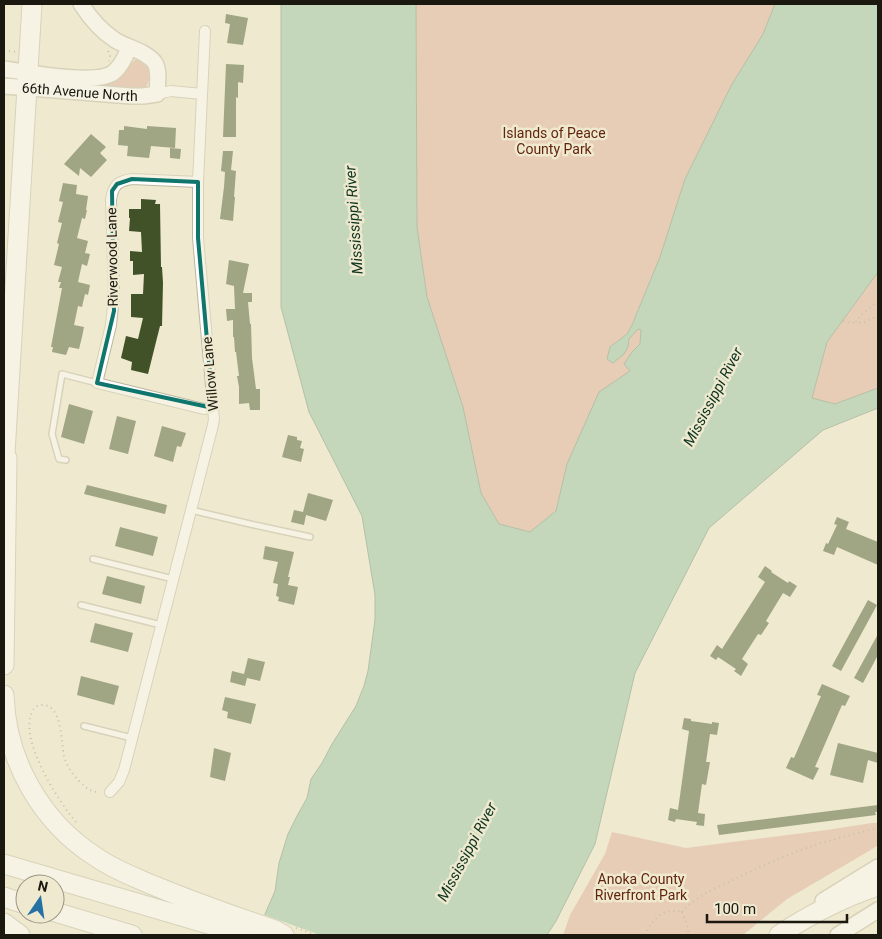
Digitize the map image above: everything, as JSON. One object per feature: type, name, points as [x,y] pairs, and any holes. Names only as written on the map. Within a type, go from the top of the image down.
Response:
[{"type":"highway","points":[[4,470],[32,4]]},
{"type":"highway","points":[[4,665],[7,417]]},
{"type":"highway","points":[[4,695],[9,733],[18,761],[36,796],[64,832],[95,857],[167,891],[246,935]]},
{"type":"highway","points":[[4,864],[215,918],[275,930],[284,935]]},
{"type":"highway","points":[[779,935],[837,903],[878,886]]},
{"type":"highway","points":[[65,915],[132,935]]},
{"type":"highway","points":[[4,923],[20,935]]},
{"type":"street","name":"66th Avenue North","points":[[81,4],[102,30],[129,48],[151,58],[155,63],[157,73],[157,94]]},
{"type":"street","name":"Willow Lane","points":[[110,792],[119,782],[124,770],[213,425],[198,245],[198,182],[205,31]]},
{"type":"street","name":"66th Avenue North","points":[[4,86],[27,80],[106,77],[115,72],[129,48]]},
{"type":"street","name":"66th Avenue North","points":[[4,69],[27,80],[131,96],[171,91],[202,94]]},
{"type":"street","name":"Riverwood Lane","points":[[97,383],[114,311],[112,191],[117,184],[124,180],[132,179],[198,182]]},
{"type":"street","points":[[97,383],[204,409],[213,408]]},
{"type":"street","points":[[774,935],[878,867]]},
{"type":"street","points":[[838,935],[878,910]]},
{"type":"lane","points":[[66,460],[59,459],[52,434],[62,374],[97,383]]},
{"type":"lane","points":[[191,510],[310,537]]},
{"type":"lane","points":[[93,559],[173,579]]},
{"type":"lane","points":[[81,605],[161,625]]},
{"type":"lane","points":[[84,726],[132,738]]},
{"type":"path","points":[[106,47],[110,56],[106,64]]},
{"type":"path","points":[[9,51],[16,52]]},
{"type":"path","points":[[856,323],[860,316],[878,301]]},
{"type":"path","points":[[843,321],[850,323],[865,322],[878,316]]},
{"type":"path","points":[[79,826],[52,788],[37,756],[29,726],[33,710],[42,704],[56,714],[60,722],[64,758],[74,775],[83,785],[91,791],[110,792]]},
{"type":"path","points":[[644,935],[655,919],[664,912],[682,912],[699,898],[750,871],[804,849],[878,827]]},
{"type":"path","points":[[682,912],[688,924],[689,935]]},
{"type":"highlighted area","points":[[132,179],[198,182],[198,238],[213,408],[97,383],[114,311],[112,191],[117,184]]},
{"type":"green space","name":"Islands of Peace County Park","points":[[416,4],[775,4],[763,34],[731,86],[685,179],[660,257],[632,325],[627,334],[610,347],[628,347],[629,339],[638,329],[641,330],[640,344],[632,352],[630,371],[567,464],[556,511],[530,532],[499,524],[481,493],[463,407],[427,297],[417,227]]},
{"type":"green space","points":[[135,60],[143,61],[149,66],[149,79],[144,90],[104,88],[104,84],[113,80]]},
{"type":"green space","points":[[878,272],[878,388],[835,404],[812,398],[827,342]]},
{"type":"green space","name":"Anoka County Riverfront Park","points":[[878,823],[878,845],[787,899],[743,935],[563,935],[570,915],[605,854],[612,832],[686,848]]},
{"type":"water","name":"Mississippi River","points":[[281,4],[416,4],[417,227],[427,297],[463,407],[481,493],[499,524],[530,532],[556,511],[567,464],[599,392],[630,371],[624,364],[640,344],[641,330],[638,329],[629,339],[628,347],[624,354],[613,363],[607,359],[610,347],[627,334],[632,325],[660,257],[685,179],[731,86],[763,34],[775,4],[878,4],[878,272],[827,342],[812,398],[835,404],[878,388],[878,408],[823,430],[709,528],[635,673],[595,844],[547,935],[256,935],[275,891],[279,863],[288,834],[307,798],[311,779],[356,706],[364,686],[375,620],[375,595],[362,516],[309,412],[281,307]]},
{"type":"pier","points":[[262,914],[320,935],[254,935]]},
{"type":"building","points":[[226,14],[248,18],[243,45],[227,43],[230,24],[225,23]]},
{"type":"building","points":[[226,64],[244,65],[243,83],[238,82],[238,98],[236,97],[236,137],[223,137]]},
{"type":"building","points":[[124,126],[147,129],[147,126],[176,128],[175,148],[151,146],[149,158],[127,156],[128,146],[118,145],[119,130],[124,130]]},
{"type":"building","points":[[91,134],[106,147],[100,153],[107,160],[91,177],[80,168],[79,176],[64,164]]},
{"type":"building","points":[[170,148],[181,149],[180,159],[170,158]]},
{"type":"building","points":[[223,151],[233,151],[231,170],[236,171],[233,221],[220,219],[225,172],[221,171]]},
{"type":"building","points":[[63,183],[77,185],[76,194],[88,196],[85,219],[82,218],[77,238],[88,241],[85,253],[90,254],[87,266],[82,264],[78,282],[90,285],[88,295],[85,294],[82,307],[78,306],[74,325],[84,327],[82,337],[79,349],[69,347],[66,355],[52,352],[53,347],[51,347],[62,288],[59,288],[61,282],[58,282],[62,267],[54,265],[62,223],[58,222],[63,202],[59,201]]},
{"type":"building","points":[[141,199],[156,200],[155,204],[160,204],[163,283],[162,326],[160,326],[148,374],[131,370],[132,362],[121,358],[126,336],[138,339],[143,318],[131,317],[131,294],[143,294],[144,274],[133,275],[133,261],[130,261],[130,251],[142,252],[141,232],[129,231],[129,209],[141,209]]},
{"type":"building","points":[[229,260],[249,264],[243,293],[252,293],[252,302],[248,302],[256,389],[260,389],[260,410],[250,410],[249,403],[239,404],[237,376],[239,376],[233,337],[233,320],[227,321],[226,309],[235,309],[234,286],[226,284]]},
{"type":"building","points":[[69,404],[93,411],[84,444],[61,437]]},
{"type":"building","points":[[117,416],[136,421],[128,454],[109,449]]},
{"type":"building","points":[[162,426],[186,433],[181,447],[177,446],[173,462],[154,456]]},
{"type":"building","points":[[288,435],[297,437],[297,440],[302,441],[300,448],[304,449],[301,462],[282,457]]},
{"type":"building","points":[[87,485],[167,505],[165,514],[84,494]]},
{"type":"building","points":[[308,493],[333,500],[326,521],[306,515],[304,525],[291,522],[294,510],[303,512]]},
{"type":"building","points":[[837,517],[849,522],[846,529],[878,542],[878,565],[837,547],[834,555],[823,551],[837,525],[834,524]]},
{"type":"building","points":[[120,527],[158,537],[153,556],[115,546]]},
{"type":"building","points":[[265,546],[294,552],[288,585],[298,587],[294,605],[278,601],[279,597],[276,596],[278,584],[273,583],[278,562],[263,559]]},
{"type":"building","points":[[765,566],[788,583],[789,581],[797,586],[790,597],[783,593],[766,621],[769,623],[761,635],[758,634],[742,659],[748,664],[741,676],[734,671],[736,669],[718,657],[716,660],[710,656],[717,645],[722,649],[765,582],[758,577]]},
{"type":"building","points":[[107,576],[145,586],[141,604],[102,594]]},
{"type":"building","points":[[868,600],[877,605],[841,671],[832,666]]},
{"type":"building","points":[[95,623],[133,633],[128,652],[90,642]]},
{"type":"building","points":[[878,634],[878,655],[863,683],[854,678]]},
{"type":"building","points":[[248,658],[265,662],[260,681],[247,678],[245,686],[230,682],[232,671],[244,674]]},
{"type":"building","points":[[81,676],[119,686],[114,705],[77,695]]},
{"type":"building","points":[[822,684],[850,696],[845,706],[842,705],[815,767],[819,768],[813,780],[786,768],[791,757],[794,758],[821,696],[817,695]]},
{"type":"building","points":[[225,697],[256,704],[251,724],[227,718],[228,712],[222,710]]},
{"type":"building","points":[[684,718],[712,724],[712,722],[719,723],[717,735],[710,734],[706,762],[710,762],[706,785],[702,784],[698,813],[705,814],[704,826],[696,825],[697,822],[676,819],[675,822],[668,820],[670,808],[678,810],[689,731],[682,729]]},
{"type":"building","points":[[838,743],[878,753],[878,763],[868,760],[863,783],[830,775]]},
{"type":"building","points":[[214,748],[231,753],[225,781],[210,777]]},
{"type":"building","points":[[878,805],[878,812],[875,812],[876,815],[719,835],[717,825]]}]
